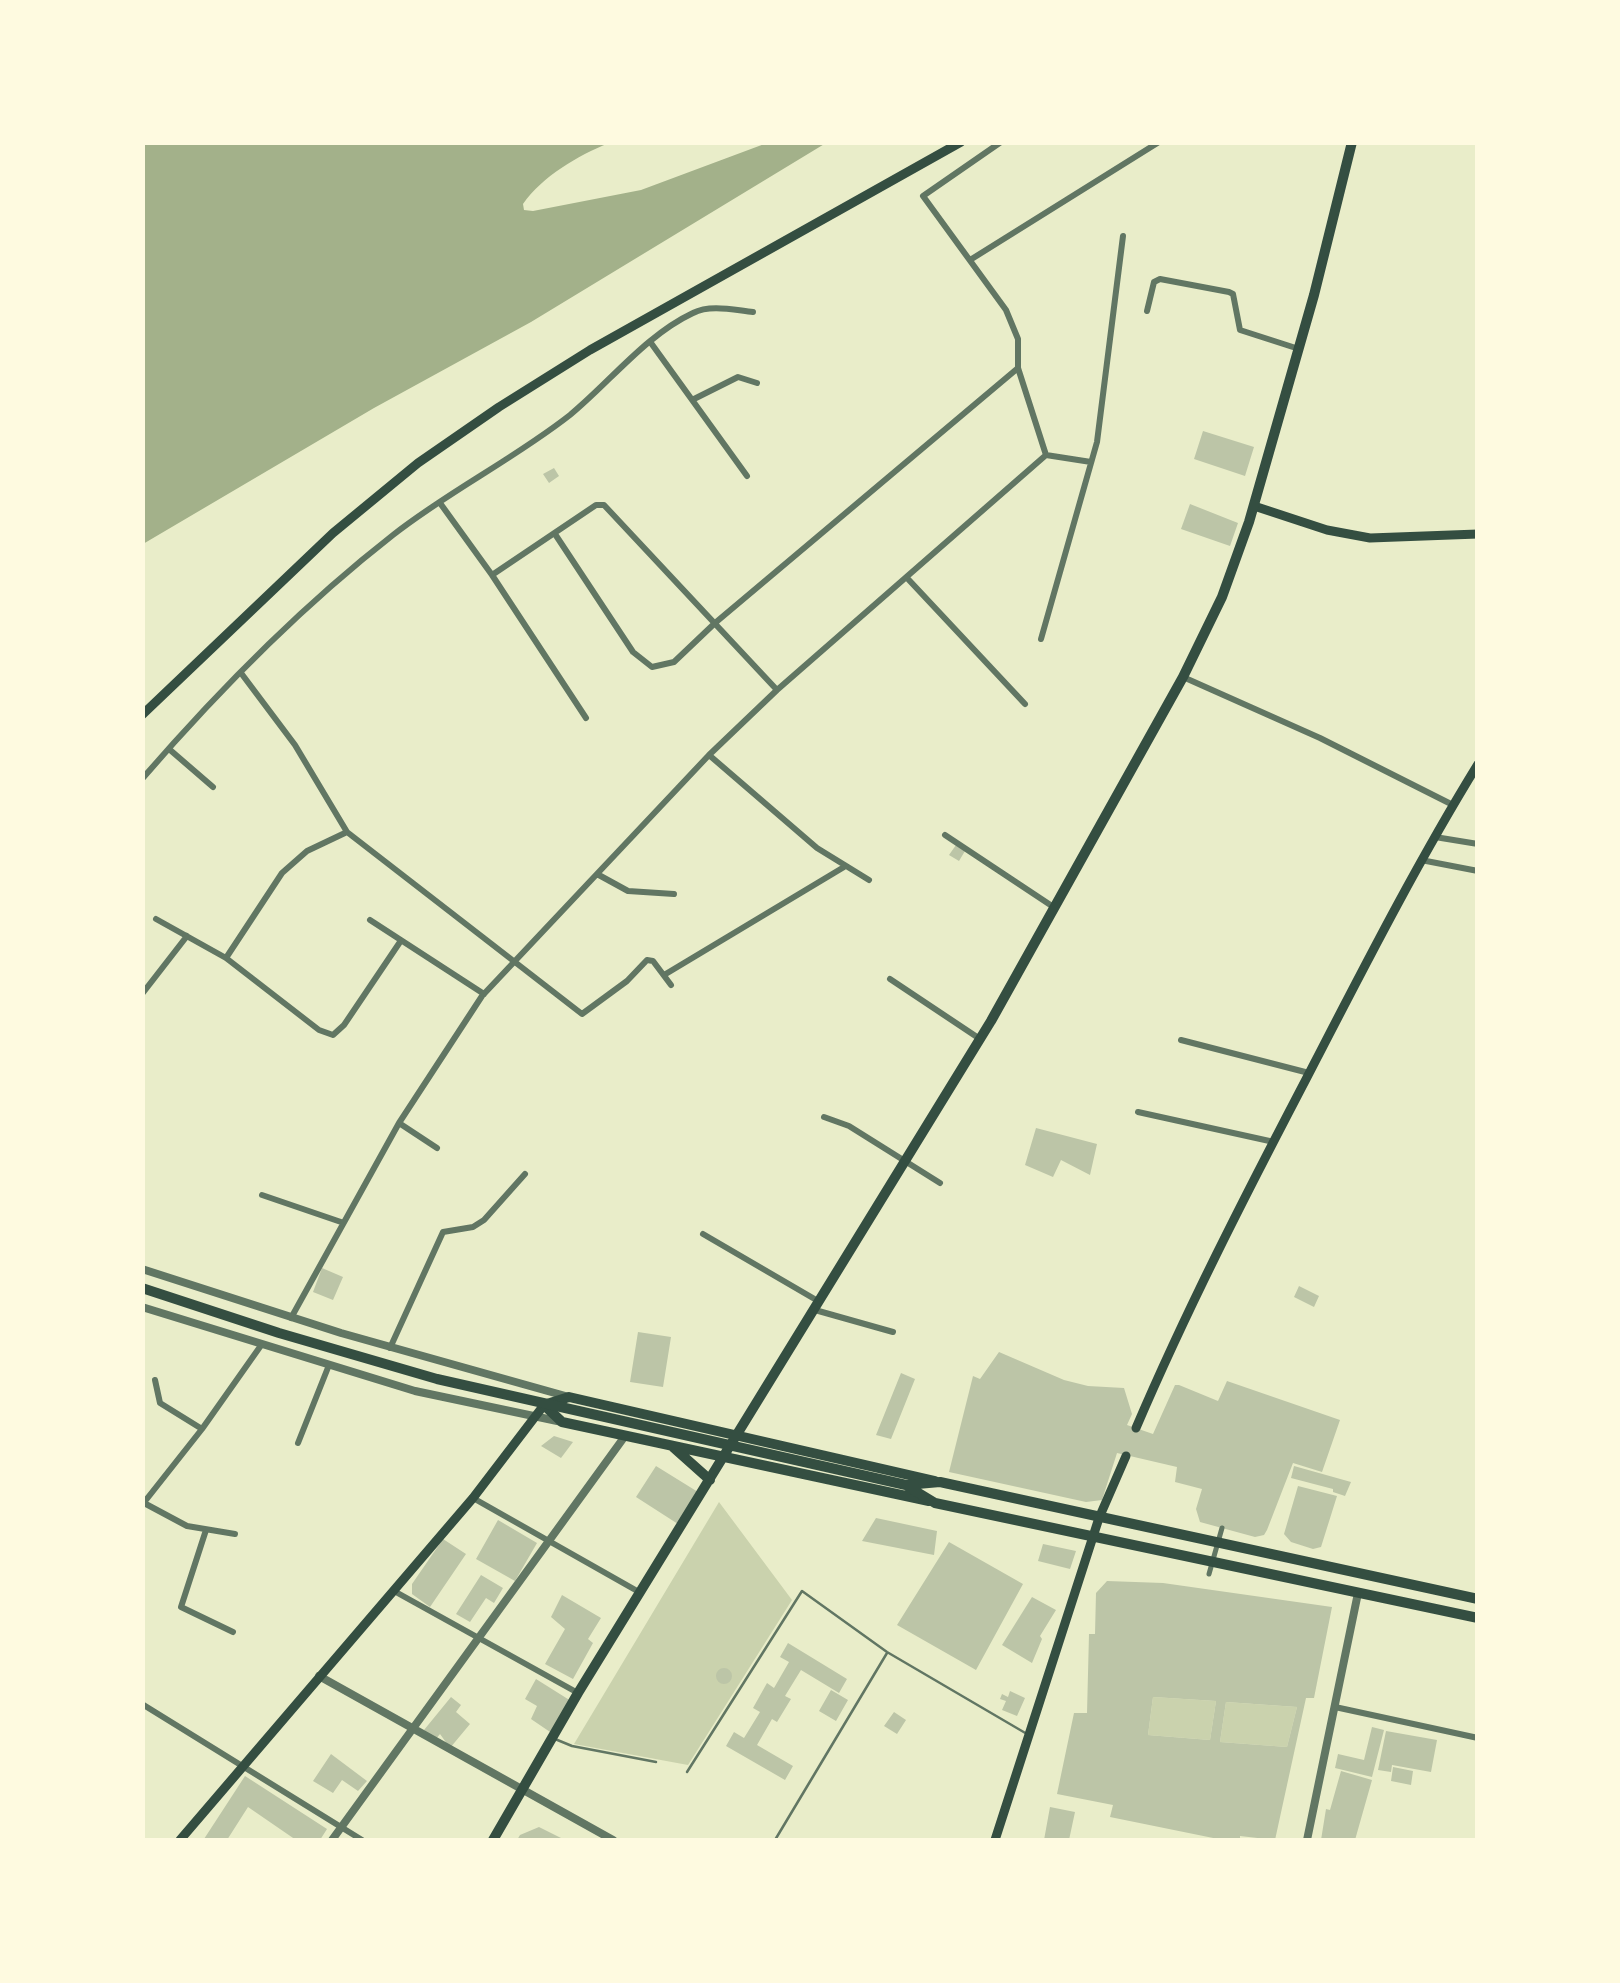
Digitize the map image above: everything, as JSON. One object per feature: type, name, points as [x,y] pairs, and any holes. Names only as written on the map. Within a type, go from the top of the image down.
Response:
[{"type":"main road","points":[[142,715],[333,533],[434,452],[590,350],[961,142]]},
{"type":"main road","points":[[493,1840],[578,1692],[980,1039],[1183,677],[1222,597],[1254,506],[1352,142]]},
{"type":"main road","points":[[1254,506],[1327,530],[1370,538],[1478,534]]},
{"type":"main road","points":[[1136,1428],[1168,1354],[1309,1073],[1421,860],[1478,764]]},
{"type":"main road","points":[[142,1288],[381,1364],[544,1405],[906,1486],[935,1503]]},
{"type":"main road","points":[[181,1840],[473,1498],[544,1405],[569,1398],[1478,1599]]},
{"type":"main road","points":[[544,1405],[562,1422],[1478,1618]]},
{"type":"main road","points":[[671,1446],[710,1480]]},
{"type":"main road","points":[[995,1840],[1099,1518],[1126,1456]]},
{"type":"main road","points":[[906,1486],[940,1482]]},
{"type":"street","points":[[1001,142],[924,196],[924,202],[1006,310],[1018,339],[1018,368],[1046,455]]},
{"type":"street","points":[[970,260],[1159,142]]},
{"type":"street","points":[[1041,639],[1097,442],[1124,236]]},
{"type":"street","points":[[1147,311],[1154,282],[1160,279],[1229,292],[1233,294],[1240,330],[1299,349]]},
{"type":"street","points":[[142,779],[241,673],[395,533],[569,415],[651,343],[694,312],[706,308],[753,312]]},
{"type":"street","points":[[651,343],[747,476]]},
{"type":"street","points":[[554,534],[633,652],[652,666],[674,662],[715,623],[1018,368]]},
{"type":"street","points":[[692,400],[738,377],[757,383]]},
{"type":"street","points":[[1046,455],[1092,462]]},
{"type":"street","points":[[290,1318],[399,1123],[484,994],[512,962],[708,755],[1046,455]]},
{"type":"street","points":[[440,503],[586,718]]},
{"type":"street","points":[[492,575],[596,506],[604,505],[777,690]]},
{"type":"street","points":[[908,579],[1025,704]]},
{"type":"street","points":[[241,673],[295,745],[346,832],[582,1014],[627,981],[647,960],[654,961],[671,985]]},
{"type":"street","points":[[1183,677],[1320,738],[1453,804]]},
{"type":"street","points":[[169,748],[214,787]]},
{"type":"street","points":[[708,755],[844,867],[869,880]]},
{"type":"street","points":[[226,958],[282,872],[307,851],[346,832]]},
{"type":"street","points":[[945,835],[1056,909]]},
{"type":"street","points":[[1435,837],[1478,844]]},
{"type":"street","points":[[1421,860],[1478,871]]},
{"type":"street","points":[[664,976],[844,867]]},
{"type":"street","points":[[598,874],[628,891],[674,894]]},
{"type":"street","points":[[156,919],[226,958],[319,1030],[333,1036],[344,1026],[400,942]]},
{"type":"street","points":[[370,920],[484,994]]},
{"type":"street","points":[[142,994],[187,936]]},
{"type":"street","points":[[890,979],[980,1039]]},
{"type":"street","points":[[1181,1040],[1309,1073]]},
{"type":"street","points":[[1138,1112],[1274,1142]]},
{"type":"street","points":[[824,1116],[849,1126],[940,1183]]},
{"type":"street","points":[[399,1123],[437,1148]]},
{"type":"street","points":[[390,1348],[442,1232],[473,1227],[484,1220],[525,1174]]},
{"type":"street","points":[[262,1195],[341,1222]]},
{"type":"street","points":[[704,1234],[816,1305],[893,1332]]},
{"type":"street","points":[[142,1269],[290,1318],[569,1398]]},
{"type":"street","points":[[142,1307],[434,1396],[562,1422]]},
{"type":"street","points":[[235,1534],[174,1522],[143,1504],[262,1344]]},
{"type":"street","points":[[298,1443],[329,1364]]},
{"type":"street","points":[[156,1380],[160,1402],[202,1429]]},
{"type":"street","points":[[332,1840],[625,1436]]},
{"type":"street","points":[[473,1498],[640,1592]]},
{"type":"street","points":[[1208,1574],[1222,1528]]},
{"type":"street","points":[[206,1530],[182,1607],[233,1632]]},
{"type":"street","points":[[394,1591],[578,1692]]},
{"type":"street","points":[[1307,1840],[1358,1593]]},
{"type":"street","points":[[319,1676],[613,1840]]},
{"type":"street","points":[[142,1704],[362,1840]]},
{"type":"street","points":[[1335,1707],[1478,1738]]},
{"type":"lane","points":[[687,1772],[802,1590],[888,1652],[1028,1734]]},
{"type":"lane","points":[[775,1840],[888,1652]]},
{"type":"lane","points":[[554,1738],[572,1746],[656,1762]]},
{"type":"shaded area","points":[[609,143],[540,184],[523,204],[524,210],[533,211],[641,190],[767,143],[826,143],[531,322],[374,408],[143,544],[142,146]]},
{"type":"shaded area","points":[[719,1502],[792,1600],[688,1765],[574,1744]]},
{"type":"shaded area","points":[[1153,1697],[1216,1701],[1210,1740],[1148,1735]]},
{"type":"shaded area","points":[[1226,1702],[1297,1707],[1287,1747],[1220,1742]]},
{"type":"building","points":[[1203,431],[1254,447],[1245,476],[1194,459]]},
{"type":"building","points":[[554,468],[559,476],[549,483],[543,474]]},
{"type":"building","points":[[1190,504],[1238,523],[1230,546],[1181,529]]},
{"type":"building","points":[[956,845],[965,851],[959,861],[949,855]]},
{"type":"building","points":[[1036,1128],[1097,1144],[1090,1175],[1061,1160],[1053,1177],[1025,1165]]},
{"type":"building","points":[[322,1268],[343,1277],[333,1300],[313,1292]]},
{"type":"building","points":[[1299,1286],[1319,1296],[1314,1307],[1294,1297]]},
{"type":"building","points":[[638,1332],[671,1337],[663,1387],[630,1382]]},
{"type":"building","points":[[999,1352],[1064,1380],[1124,1388],[1132,1414],[1127,1425],[1153,1434],[1175,1385],[1218,1401],[1227,1381],[1340,1420],[1322,1472],[1293,1463],[1267,1530],[1255,1537],[1200,1522],[1196,1509],[1202,1489],[1175,1482],[1177,1467],[1117,1453],[1102,1500],[1086,1502],[949,1472],[973,1376],[980,1379]]},
{"type":"building","points":[[901,1373],[915,1379],[891,1439],[876,1435]]},
{"type":"building","points":[[554,1436],[573,1442],[561,1458],[541,1446]]},
{"type":"building","points":[[656,1466],[698,1492],[678,1524],[636,1497]]},
{"type":"building","points":[[1294,1466],[1351,1482],[1345,1496],[1291,1478]]},
{"type":"building","points":[[1298,1486],[1337,1496],[1321,1547],[1313,1549],[1291,1542],[1284,1534]]},
{"type":"building","points":[[876,1518],[937,1531],[934,1555],[862,1541]]},
{"type":"building","points":[[498,1520],[537,1543],[515,1581],[476,1559]]},
{"type":"building","points":[[443,1539],[466,1554],[430,1607],[412,1594],[412,1584]]},
{"type":"building","points":[[949,1542],[1023,1584],[976,1670],[897,1625]]},
{"type":"building","points":[[1043,1544],[1076,1551],[1070,1569],[1038,1561]]},
{"type":"building","points":[[481,1575],[503,1588],[494,1603],[486,1598],[470,1622],[456,1614]]},
{"type":"building","points":[[1107,1581],[1163,1583],[1332,1607],[1314,1698],[1306,1698],[1275,1840],[1240,1836],[1240,1840],[1223,1840],[1110,1817],[1113,1805],[1057,1794],[1074,1713],[1087,1713],[1089,1634],[1095,1634],[1096,1593]],"holes":[[[1153,1697],[1216,1701],[1210,1740],[1148,1735]],[[1226,1702],[1297,1707],[1287,1747],[1220,1742]]]},
{"type":"building","points":[[562,1595],[601,1618],[588,1639],[593,1643],[573,1679],[545,1664],[565,1629],[551,1617]]},
{"type":"building","points":[[1032,1597],[1056,1610],[1040,1636],[1032,1663],[1002,1645]]},
{"type":"building","points":[[788,1643],[847,1679],[839,1693],[801,1670],[785,1696],[791,1699],[777,1722],[772,1719],[757,1745],[793,1766],[785,1780],[726,1746],[734,1732],[744,1738],[760,1712],[753,1708],[767,1683],[774,1688],[789,1662],[780,1657]]},
{"type":"building","points":[[724,1668],[732,1676],[724,1684],[716,1676]]},
{"type":"building","points":[[536,1679],[571,1701],[553,1734],[531,1719],[537,1706],[525,1699]]},
{"type":"building","points":[[831,1690],[848,1700],[836,1721],[819,1711]]},
{"type":"building","points":[[1010,1691],[1025,1698],[1017,1716],[1002,1710],[1006,1701],[1000,1699],[1002,1694],[1008,1697]]},
{"type":"building","points":[[451,1697],[461,1705],[456,1712],[470,1724],[450,1748],[440,1734],[435,1740],[424,1730]]},
{"type":"building","points":[[894,1712],[906,1720],[897,1734],[884,1726]]},
{"type":"building","points":[[1372,1727],[1384,1730],[1372,1777],[1335,1768],[1338,1754],[1364,1760]]},
{"type":"building","points":[[1386,1731],[1437,1740],[1431,1772],[1392,1765],[1391,1772],[1378,1770]]},
{"type":"building","points":[[331,1754],[367,1781],[358,1791],[342,1780],[333,1793],[313,1781]]},
{"type":"building","points":[[1393,1767],[1413,1771],[1411,1785],[1391,1781]]},
{"type":"building","points":[[1341,1771],[1372,1780],[1355,1840],[1321,1840],[1326,1809],[1330,1810]]},
{"type":"building","points":[[245,1776],[327,1829],[320,1840],[296,1840],[248,1807],[227,1840],[204,1839]]},
{"type":"building","points":[[1050,1807],[1075,1812],[1069,1840],[1044,1840]]},
{"type":"building","points":[[539,1827],[565,1840],[517,1840]]}]
